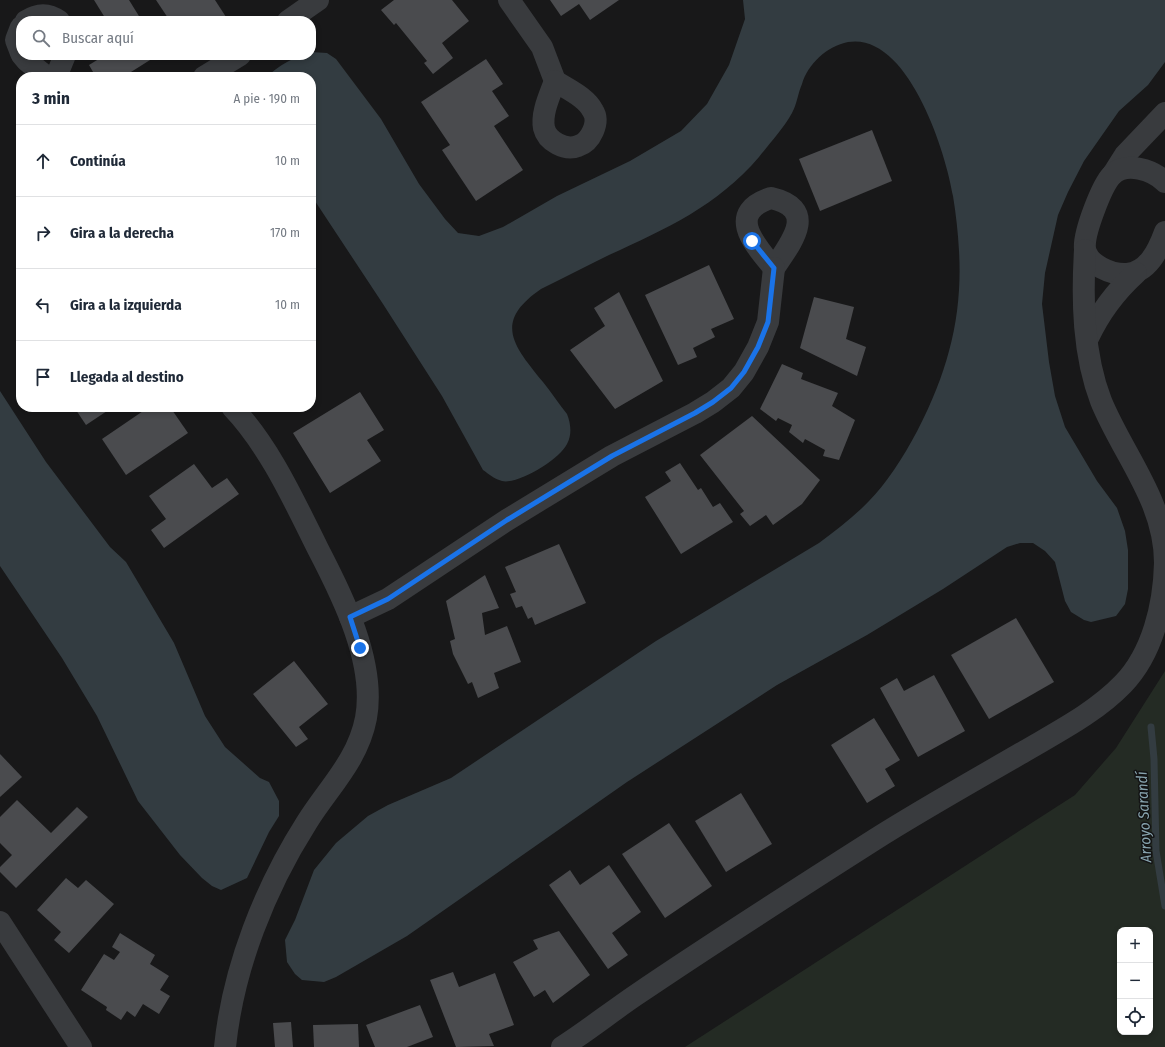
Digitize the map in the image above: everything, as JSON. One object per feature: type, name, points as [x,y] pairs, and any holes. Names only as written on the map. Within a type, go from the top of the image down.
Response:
[{"type":"street","points":[[295,16],[318,0]]},
{"type":"street","points":[[509,0],[542,47],[555,81]]},
{"type":"street","points":[[34,16],[48,16]]},
{"type":"street","points":[[26,60],[41,72]]},
{"type":"street","points":[[58,72],[63,60]]},
{"type":"street","points":[[212,72],[232,60]]},
{"type":"street","points":[[562,1047],[635,996],[874,840],[1089,712],[1125,682],[1141,659],[1152,636],[1158,613],[1165,567],[1165,547],[1160,525],[1147,488],[1102,403],[1090,363],[1084,302],[1085,239],[1100,195],[1112,174],[1125,155],[1165,112]]},
{"type":"street","points":[[1112,174],[1126,169],[1139,168],[1150,171],[1165,182]]},
{"type":"street","points":[[1088,338],[1096,320],[1107,303],[1149,268],[1165,232]]},
{"type":"street","points":[[1085,250],[1093,261],[1107,271],[1121,274],[1149,268]]},
{"type":"street","points":[[350,617],[388,599],[507,520],[612,456],[695,413],[713,402],[731,388],[744,372],[758,347],[768,322],[774,268]]},
{"type":"street","points":[[225,1047],[238,979],[254,929],[270,890],[308,821],[347,767],[359,744],[366,717],[368,693],[360,648],[350,617],[290,494],[244,420],[237,412]]},
{"type":"street","points":[[0,922],[81,1047]]},
{"type":"shaded area","points":[[743,0],[1165,0],[1165,62],[1148,85],[1119,111],[1084,161],[1068,192],[1058,215],[1045,273],[1042,304],[1055,396],[1065,427],[1097,481],[1117,508],[1125,531],[1128,550],[1128,589],[1125,604],[1116,616],[1091,622],[1084,620],[1071,612],[1065,601],[1055,562],[1045,551],[1033,543],[1020,543],[1007,547],[943,589],[867,635],[777,685],[627,782],[407,936],[336,977],[324,982],[302,980],[295,974],[287,962],[285,940],[295,920],[314,870],[336,843],[368,816],[388,805],[451,778],[656,641],[819,543],[851,518],[882,487],[906,451],[917,431],[944,370],[955,327],[960,263],[956,217],[949,176],[933,125],[906,75],[889,56],[869,44],[848,42],[833,47],[819,57],[809,70],[801,87],[794,110],[781,130],[759,157],[726,189],[690,215],[651,236],[600,259],[541,289],[526,301],[517,312],[513,323],[513,334],[517,345],[532,369],[567,414],[570,433],[569,441],[563,450],[548,463],[538,470],[518,479],[502,481],[494,478],[483,470],[442,396],[316,203],[316,72],[272,72],[291,60],[316,60],[316,52],[327,53],[336,59],[381,119],[419,184],[445,219],[458,233],[479,236],[503,227],[557,196],[630,161],[681,131],[707,104],[729,65],[745,19]]},
{"type":"shaded area","points":[[0,391],[46,462],[110,547],[126,562],[174,643],[205,716],[225,747],[260,778],[269,782],[279,801],[279,816],[269,832],[247,878],[221,890],[212,886],[202,878],[180,855],[138,801],[97,716],[62,658],[0,566]]},
{"type":"shaded area","points":[[1165,671],[1165,1047],[685,1047],[1075,795],[1116,748]]},
{"type":"building","points":[[94,0],[129,0],[139,16],[104,16]]},
{"type":"building","points":[[156,0],[215,0],[225,16],[167,16]]},
{"type":"building","points":[[394,0],[452,0],[469,21],[442,43],[453,58],[433,74],[424,63],[427,61],[396,23],[394,25],[381,10]]},
{"type":"building","points":[[550,0],[619,0],[590,20],[579,4],[561,16]]},
{"type":"building","points":[[486,59],[503,84],[492,91],[509,116],[494,126],[523,170],[476,201],[442,150],[450,145],[421,102]]},
{"type":"building","points":[[97,60],[150,60],[131,72],[93,72],[89,65]]},
{"type":"building","points":[[872,130],[892,181],[820,211],[799,159]]},
{"type":"building","points":[[709,265],[734,319],[711,329],[715,337],[693,348],[697,357],[678,365],[645,295]]},
{"type":"building","points":[[619,292],[663,381],[615,409],[570,350],[605,326],[594,308]]},
{"type":"building","points":[[814,297],[854,307],[846,339],[866,347],[857,376],[800,348]]},
{"type":"building","points":[[782,364],[803,373],[801,379],[838,393],[832,406],[855,420],[839,460],[823,456],[825,450],[805,439],[803,443],[789,432],[792,425],[778,418],[776,421],[760,409]]},
{"type":"building","points":[[360,392],[384,430],[367,440],[381,461],[330,493],[293,433]]},
{"type":"building","points":[[77,412],[106,412],[86,425]]},
{"type":"building","points":[[142,412],[173,412],[188,433],[126,475],[102,439]]},
{"type":"building","points":[[752,416],[820,480],[802,504],[773,525],[766,515],[750,526],[740,514],[744,511],[700,455]]},
{"type":"building","points":[[680,463],[698,490],[701,488],[713,507],[720,503],[733,522],[681,554],[645,497],[671,481],[665,472]]},
{"type":"building","points":[[194,464],[212,488],[227,478],[239,494],[164,548],[151,530],[166,519],[149,496]]},
{"type":"building","points":[[559,544],[586,603],[535,625],[532,617],[528,619],[522,606],[516,608],[510,594],[516,592],[505,567]]},
{"type":"building","points":[[485,575],[499,608],[482,613],[485,635],[507,626],[521,662],[494,673],[499,688],[478,698],[472,682],[468,684],[453,654],[450,641],[455,639],[446,601]]},
{"type":"building","points":[[1016,618],[1054,682],[989,719],[951,655]]},
{"type":"building","points":[[294,661],[328,704],[299,727],[308,739],[296,747],[253,694]]},
{"type":"building","points":[[934,675],[965,731],[918,757],[880,688],[897,678],[904,691]]},
{"type":"building","points":[[874,718],[900,760],[885,769],[895,786],[867,803],[831,745]]},
{"type":"building","points":[[0,754],[22,777],[0,797]]},
{"type":"building","points":[[741,793],[772,844],[726,872],[695,821]]},
{"type":"building","points":[[17,800],[51,833],[77,807],[88,817],[16,888],[0,872],[0,867],[12,855],[0,843],[0,817]]},
{"type":"building","points":[[669,823],[712,886],[665,918],[622,854]]},
{"type":"building","points":[[609,865],[641,912],[612,933],[628,955],[608,969],[549,885],[570,870],[580,885]]},
{"type":"building","points":[[66,878],[78,888],[86,880],[114,904],[69,953],[54,940],[61,932],[37,910]]},
{"type":"building","points":[[559,931],[590,975],[553,1003],[545,990],[534,997],[513,962],[538,949],[533,940]]},
{"type":"building","points":[[120,933],[155,955],[150,964],[169,976],[160,990],[170,996],[159,1014],[143,1004],[135,1017],[127,1011],[121,1020],[106,1010],[107,1007],[81,990],[104,954],[114,960],[120,952],[112,947]]},
{"type":"building","points":[[453,972],[459,987],[495,973],[514,1025],[489,1034],[494,1046],[456,1047],[430,980]]},
{"type":"building","points":[[420,1005],[433,1037],[407,1047],[375,1047],[366,1025]]},
{"type":"building","points":[[291,1022],[293,1047],[275,1047],[273,1023]]},
{"type":"building","points":[[358,1024],[359,1047],[314,1047],[313,1025]]},
{"type":"waterway","name":"Arroyo Sarandí","points":[[1151,727],[1154,759],[1156,851],[1165,906]]},
{"type":"route","points":[[360,648],[350,617],[388,599],[507,520],[612,456],[695,413],[713,402],[731,388],[744,372],[758,347],[768,322],[774,268],[752,241]]}]
